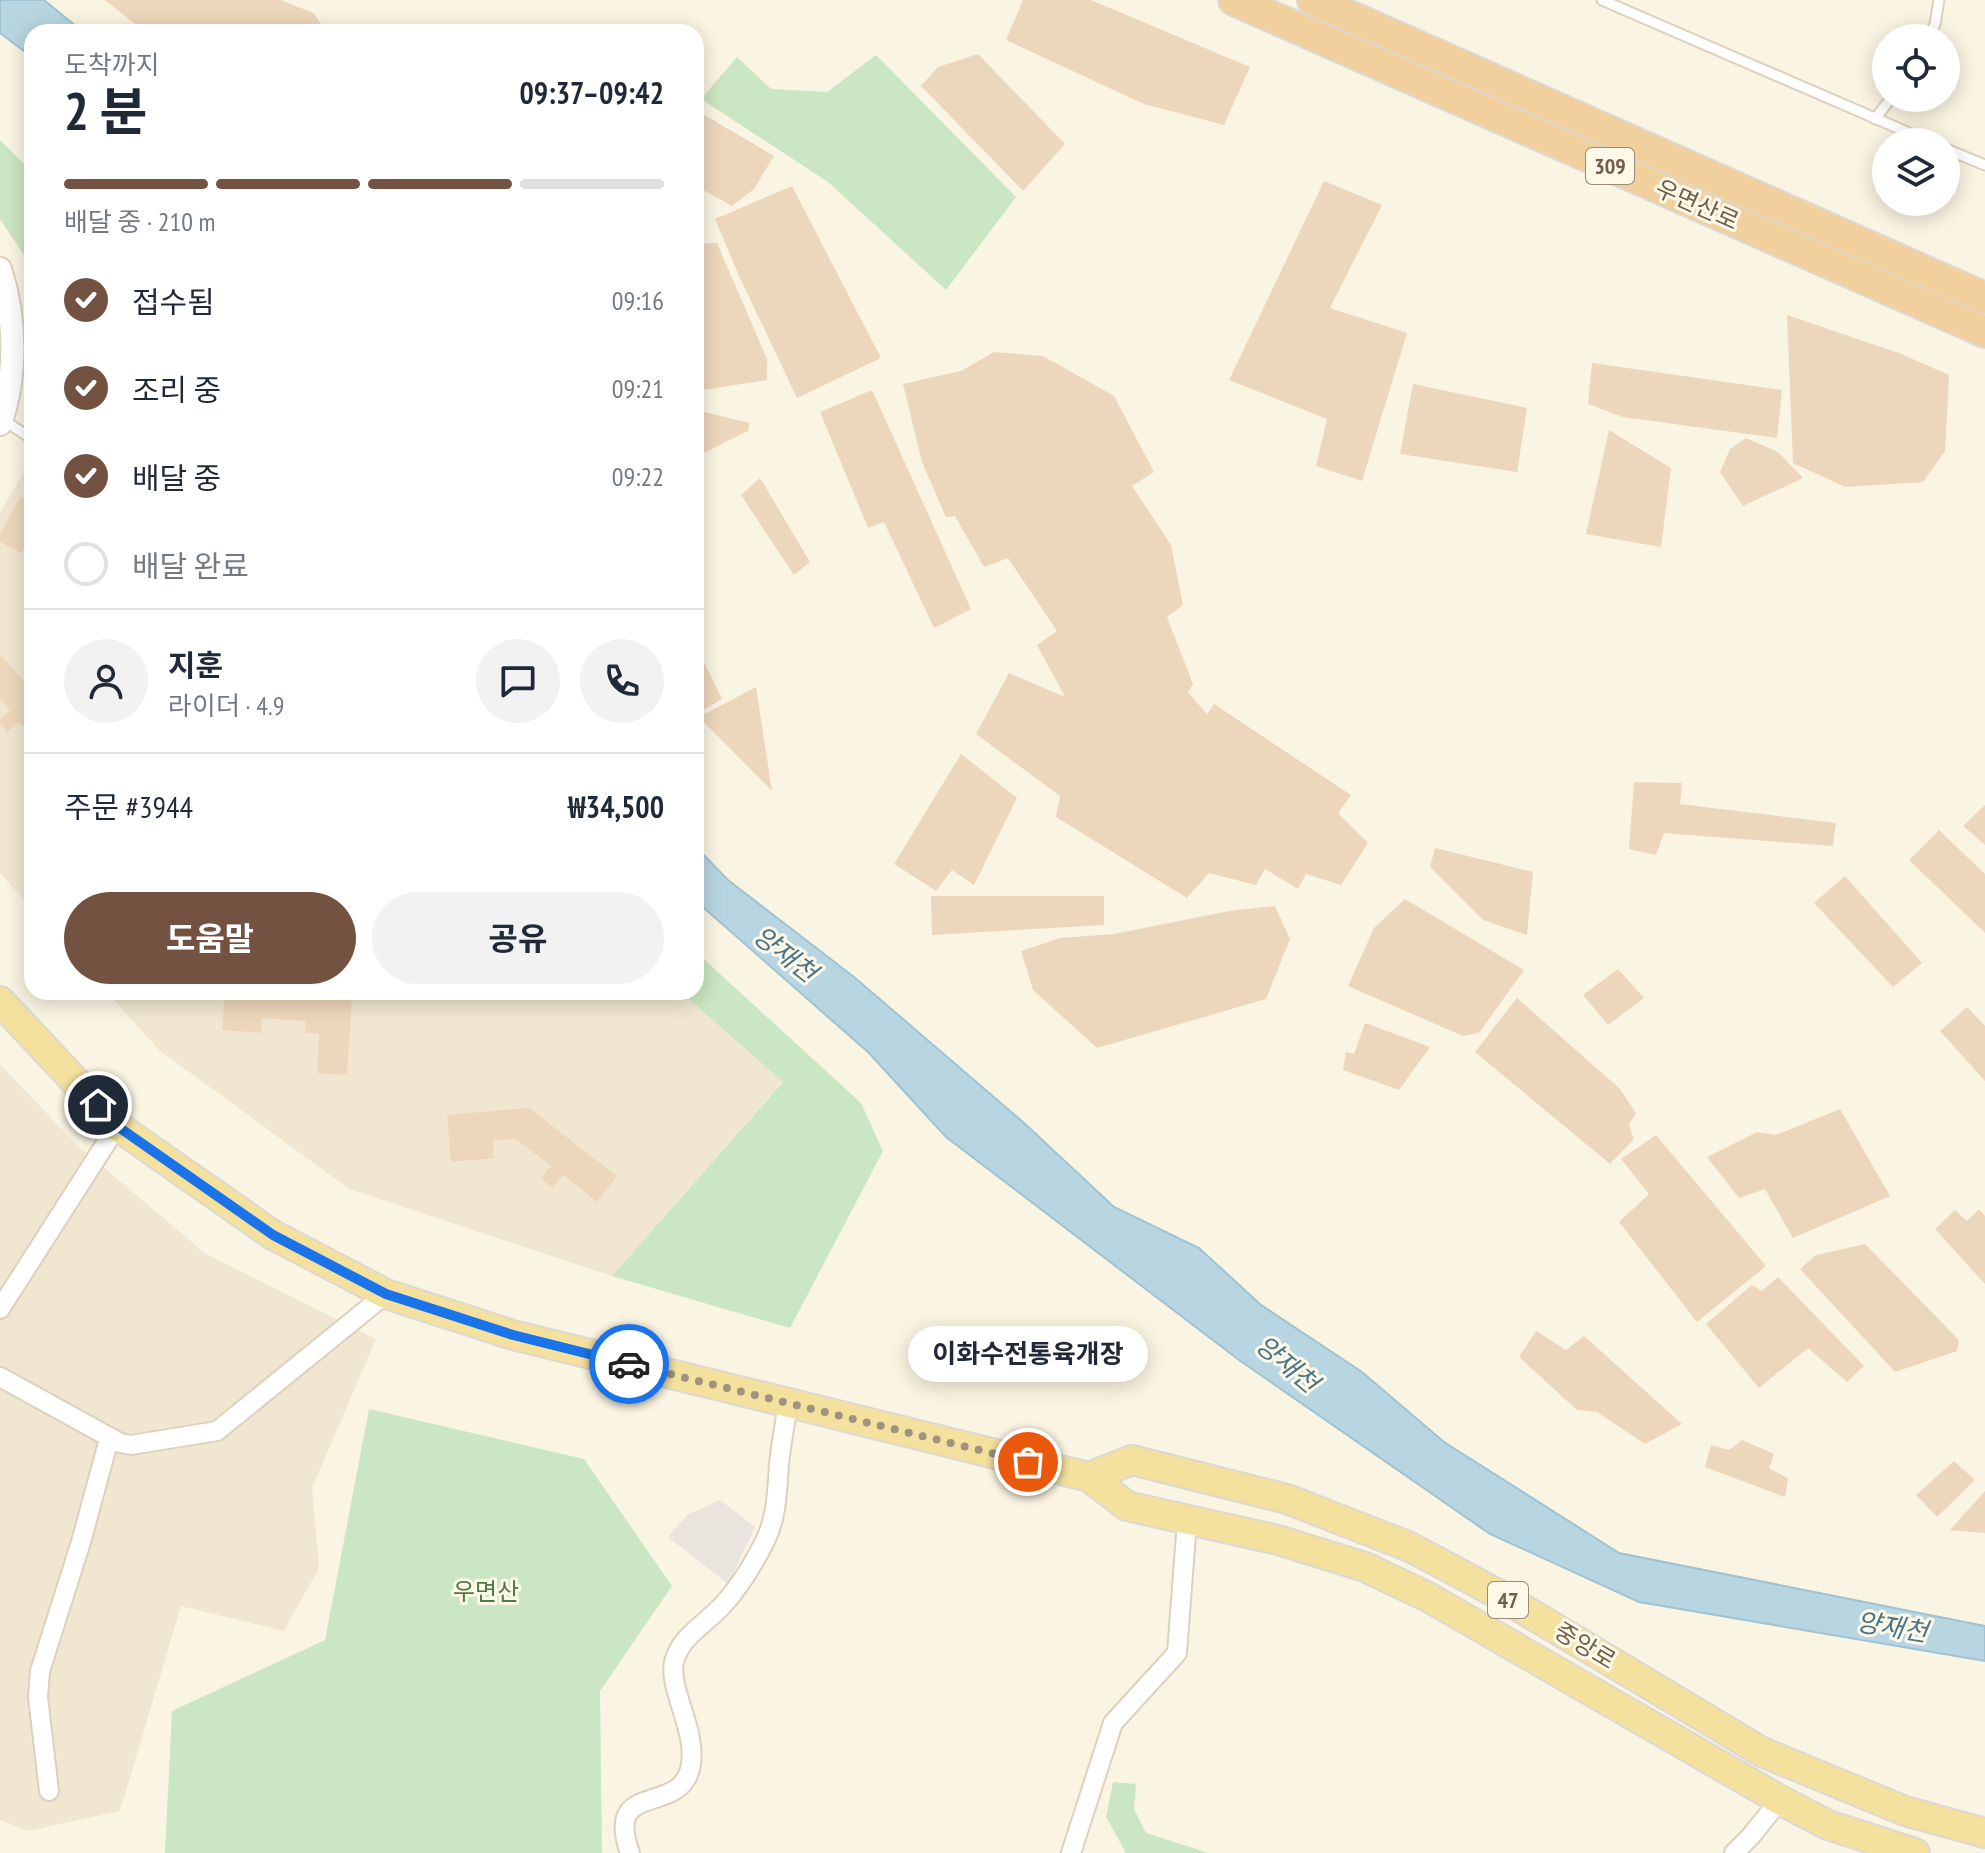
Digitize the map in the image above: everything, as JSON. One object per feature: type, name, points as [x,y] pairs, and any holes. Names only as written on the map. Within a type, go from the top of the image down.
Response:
[{"type":"highway","name":"우면산로","points":[[1234,0],[1985,332]]},
{"type":"highway","name":"우면산로","points":[[1313,0],[1985,298]]},
{"type":"main road","name":"중앙로","points":[[0,1001],[117,1126],[273,1235],[386,1294],[513,1335],[1089,1477],[1127,1506],[1278,1540],[1365,1567],[1428,1597],[1780,1800],[1828,1825],[1898,1851]]},
{"type":"main road","name":"중앙로","points":[[1089,1477],[1132,1460],[1287,1499],[1397,1541],[1498,1594],[1762,1752],[1905,1811],[1985,1833]]},
{"type":"street","points":[[0,269],[7,290],[12,335],[12,359],[1,422]]},
{"type":"street","points":[[0,1309],[117,1126]]},
{"type":"street","points":[[0,1377],[109,1439],[131,1445],[217,1431],[386,1294]]},
{"type":"street","points":[[630,1853],[624,1823],[629,1812],[637,1803],[675,1792],[690,1770],[689,1729],[674,1663],[682,1645],[722,1605],[766,1539],[778,1495],[788,1404]]},
{"type":"street","points":[[49,1791],[38,1697],[40,1671],[81,1542],[109,1439]]},
{"type":"street","points":[[1071,1853],[1113,1723],[1177,1653],[1187,1521]]},
{"type":"street","points":[[1734,1853],[1780,1800]]},
{"type":"lane","points":[[1602,0],[1897,128]]},
{"type":"lane","points":[[1935,24],[1939,0]]},
{"type":"lane","points":[[1875,119],[1880,112]]},
{"type":"lane","points":[[1960,155],[1985,165]]},
{"type":"lane","points":[[1,422],[24,435]]},
{"type":"shaded area","points":[[24,466],[24,900],[0,873],[0,513]]},
{"type":"shaded area","points":[[114,1000],[690,1000],[783,1081],[612,1276],[349,1189],[159,1050]]},
{"type":"shaded area","points":[[0,1064],[76,1144],[206,1254],[376,1339],[312,1488],[319,1568],[284,1631],[181,1606],[120,1811],[28,1831],[0,1820]]},
{"type":"shaded area","points":[[720,1500],[755,1527],[728,1584],[668,1537],[687,1515]]},
{"type":"green space","points":[[876,55],[1016,197],[946,290],[828,182],[704,101],[704,96],[737,57],[771,89],[827,92]]},
{"type":"green space","points":[[0,140],[24,164],[24,255],[0,219]]},
{"type":"green space","points":[[704,959],[861,1103],[883,1151],[790,1328],[612,1276],[783,1082],[690,1000],[704,1000]]},
{"type":"green space","name":"우면산","points":[[369,1409],[584,1459],[672,1586],[600,1691],[602,1853],[165,1853],[172,1711],[325,1640]]},
{"type":"green space","points":[[1113,1782],[1136,1784],[1134,1809],[1146,1833],[1209,1853],[1126,1853],[1106,1817]]},
{"type":"water","points":[[0,0],[44,0],[73,24],[24,24],[24,51],[0,33]]},
{"type":"water","name":"양재천","points":[[704,855],[728,880],[854,977],[1023,1122],[1114,1207],[1199,1248],[1261,1305],[1362,1372],[1444,1442],[1619,1553],[1985,1626],[1985,1661],[1639,1602],[1490,1534],[1239,1360],[946,1137],[869,1053],[704,908]]},
{"type":"building","points":[[105,0],[280,0],[314,13],[321,24],[135,24]]},
{"type":"building","points":[[1023,0],[1091,0],[1250,67],[1224,125],[1144,104],[1006,40]]},
{"type":"building","points":[[978,54],[1065,144],[1023,191],[921,86],[938,67]]},
{"type":"building","points":[[704,115],[774,156],[754,189],[732,206],[704,190]]},
{"type":"building","points":[[1324,181],[1382,205],[1330,308],[1407,333],[1362,481],[1316,466],[1327,419],[1229,380]]},
{"type":"building","points":[[792,186],[881,358],[797,398],[715,219]]},
{"type":"building","points":[[717,243],[767,359],[767,380],[704,390],[704,244]]},
{"type":"building","points":[[1787,315],[1899,353],[1949,375],[1945,451],[1923,482],[1845,487],[1793,463]]},
{"type":"building","points":[[994,352],[1043,356],[1114,396],[1154,472],[1132,486],[1171,545],[1183,605],[1167,617],[1193,684],[1188,692],[1207,714],[1214,704],[1351,795],[1338,813],[1368,843],[1341,885],[1306,874],[1298,889],[1265,869],[1256,885],[1209,873],[1187,898],[1056,817],[1060,796],[976,734],[1009,673],[1065,697],[1037,645],[1057,631],[1008,558],[984,567],[955,516],[946,517],[922,462],[903,384],[961,371]]},
{"type":"building","points":[[1592,363],[1782,390],[1777,438],[1623,417],[1588,404]]},
{"type":"building","points":[[1413,384],[1527,408],[1517,472],[1400,454]]},
{"type":"building","points":[[872,390],[971,609],[934,628],[884,522],[868,528],[820,412]]},
{"type":"building","points":[[704,412],[750,423],[748,431],[704,453]]},
{"type":"building","points":[[1609,430],[1671,468],[1661,547],[1586,534]]},
{"type":"building","points":[[1746,438],[1778,452],[1803,478],[1743,506],[1720,472],[1730,449]]},
{"type":"building","points":[[760,478],[810,562],[794,575],[741,495]]},
{"type":"building","points":[[20,497],[24,499],[24,548],[21,553],[0,542],[0,534]]},
{"type":"building","points":[[0,657],[3,657],[24,682],[24,727],[19,721],[7,732],[0,724],[0,719],[10,710],[0,699]]},
{"type":"building","points":[[704,662],[722,699],[704,709]]},
{"type":"building","points":[[756,687],[772,791],[704,722],[704,714]]},
{"type":"building","points":[[961,754],[1017,798],[974,885],[952,870],[936,891],[894,864]]},
{"type":"building","points":[[1634,782],[1682,783],[1680,804],[1836,823],[1833,846],[1664,833],[1656,855],[1629,849]]},
{"type":"building","points":[[1985,805],[1985,845],[1963,826]]},
{"type":"building","points":[[1939,830],[1985,874],[1985,933],[1909,860]]},
{"type":"building","points":[[1435,848],[1533,872],[1527,935],[1483,920],[1430,867]]},
{"type":"building","points":[[1845,876],[1922,963],[1893,987],[1814,903]]},
{"type":"building","points":[[931,896],[1104,896],[1104,925],[932,935]]},
{"type":"building","points":[[1405,899],[1524,970],[1479,1033],[1463,1036],[1348,986],[1374,928]]},
{"type":"building","points":[[1275,906],[1290,939],[1266,999],[1097,1048],[1033,990],[1021,951],[1060,938],[1114,934],[1229,911]]},
{"type":"building","points":[[1618,969],[1644,998],[1608,1025],[1583,995]]},
{"type":"building","points":[[1517,998],[1620,1089],[1636,1113],[1629,1125],[1634,1139],[1610,1164],[1475,1052]]},
{"type":"building","points":[[224,1000],[352,1000],[347,1075],[317,1073],[319,1034],[305,1033],[305,1021],[262,1018],[261,1033],[222,1030]]},
{"type":"building","points":[[1967,1007],[1985,1026],[1985,1081],[1940,1031]]},
{"type":"building","points":[[1365,1023],[1430,1047],[1399,1090],[1343,1070],[1346,1052],[1354,1054]]},
{"type":"building","points":[[529,1108],[617,1176],[597,1202],[563,1175],[552,1188],[541,1179],[551,1166],[516,1139],[493,1140],[494,1158],[451,1162],[447,1115]]},
{"type":"building","points":[[1840,1109],[1890,1196],[1793,1238],[1765,1189],[1739,1198],[1707,1157],[1757,1132],[1776,1135]]},
{"type":"building","points":[[1656,1135],[1766,1266],[1697,1322],[1619,1222],[1649,1194],[1621,1159]]},
{"type":"building","points":[[1979,1209],[1985,1216],[1985,1284],[1935,1229],[1955,1210],[1967,1221]]},
{"type":"building","points":[[1865,1244],[1959,1340],[1957,1351],[1895,1372],[1800,1269],[1816,1255]]},
{"type":"building","points":[[1778,1277],[1864,1366],[1847,1382],[1808,1348],[1759,1388],[1706,1324],[1752,1285],[1762,1291]]},
{"type":"building","points":[[1536,1331],[1566,1350],[1584,1336],[1682,1424],[1645,1444],[1597,1412],[1577,1410],[1519,1357]]},
{"type":"building","points":[[1742,1440],[1774,1454],[1769,1468],[1788,1478],[1785,1497],[1705,1467],[1711,1445],[1729,1450]]},
{"type":"building","points":[[1954,1461],[1975,1480],[1937,1517],[1916,1495]]},
{"type":"building","points":[[1985,1491],[1985,1533],[1950,1530]]},
{"type":"way so far","points":[[629,1364],[1028,1462]]},
{"type":"place","name":"이화수전통육개장","points":[[1028,1462]]},
{"type":"route","points":[[98,1105],[117,1126],[273,1235],[386,1294],[513,1335],[629,1364]]}]
